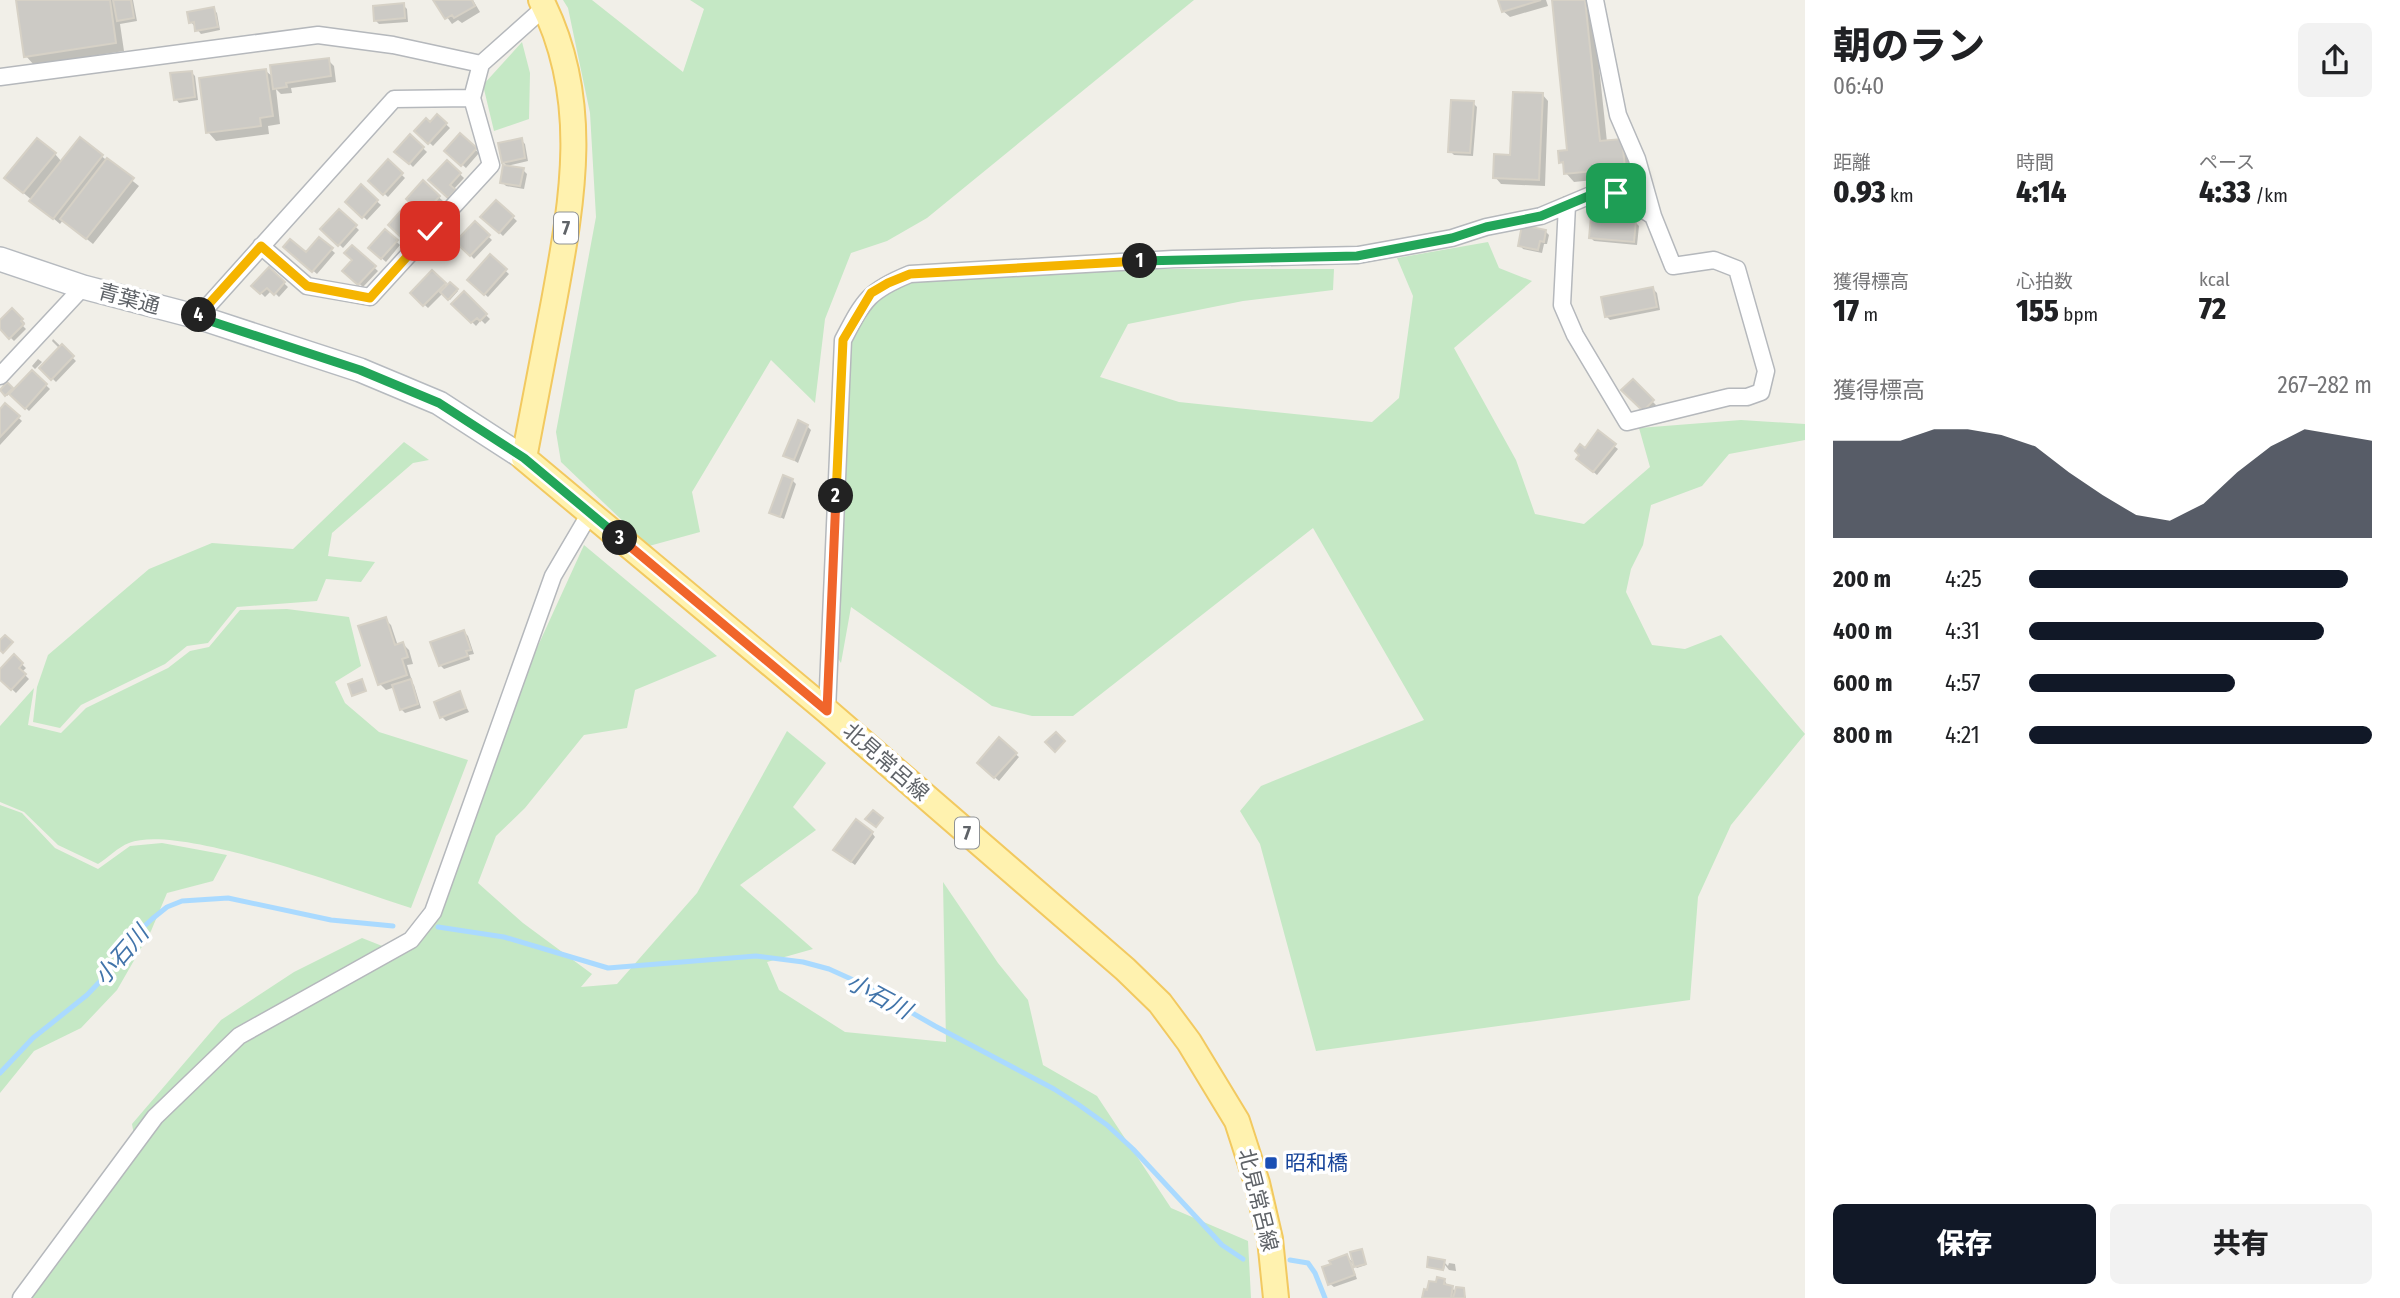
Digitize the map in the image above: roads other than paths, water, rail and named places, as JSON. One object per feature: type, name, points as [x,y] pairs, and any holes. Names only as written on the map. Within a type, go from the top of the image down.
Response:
[{"type":"main road","name":"7","points":[[524,458],[565,237],[574,169],[571,96],[563,55],[543,3]]},
{"type":"main road","name":"北見常呂線","points":[[524,458],[827,711],[1125,969],[1160,1003],[1189,1042],[1237,1121],[1268,1228],[1276,1298]]},
{"type":"street","points":[[1567,205],[1562,305],[1575,335],[1627,422],[1729,397],[1747,397],[1761,392],[1766,371],[1737,269],[1714,260],[1673,266],[1653,216],[1637,159],[1618,115],[1595,0]]},
{"type":"street","points":[[261,246],[307,286],[370,298],[491,165],[471,98],[481,64],[543,3]]},
{"type":"street","points":[[0,77],[318,35],[393,45],[481,64]]},
{"type":"street","points":[[198,317],[394,99],[471,98]]},
{"type":"street","points":[[827,711],[842,349],[843,340],[871,293],[910,274],[1173,259],[1357,256],[1452,238],[1486,227],[1541,216],[1591,195],[1616,193],[1653,216]]},
{"type":"street","name":"青葉通","points":[[0,259],[83,287],[198,317],[360,370],[439,403],[524,458]]},
{"type":"street","points":[[0,376],[83,287]]},
{"type":"street","points":[[21,1298],[155,1117],[239,1036],[411,940],[433,912],[553,576],[590,513]]},
{"type":"waterway","name":"小石川","points":[[0,1073],[33,1038],[87,995],[107,974],[138,932],[167,907],[182,901],[228,898],[331,920],[393,926]]},
{"type":"waterway","name":"小石川","points":[[438,927],[504,937],[608,968],[756,956],[803,962],[829,969],[860,983],[1079,1105],[1107,1125],[1133,1149],[1222,1245],[1243,1259]]},
{"type":"waterway","name":"小石川","points":[[1290,1260],[1308,1263],[1325,1298]]},
{"type":"place","name":"昭和橋","points":[[1271,1163]]}]
